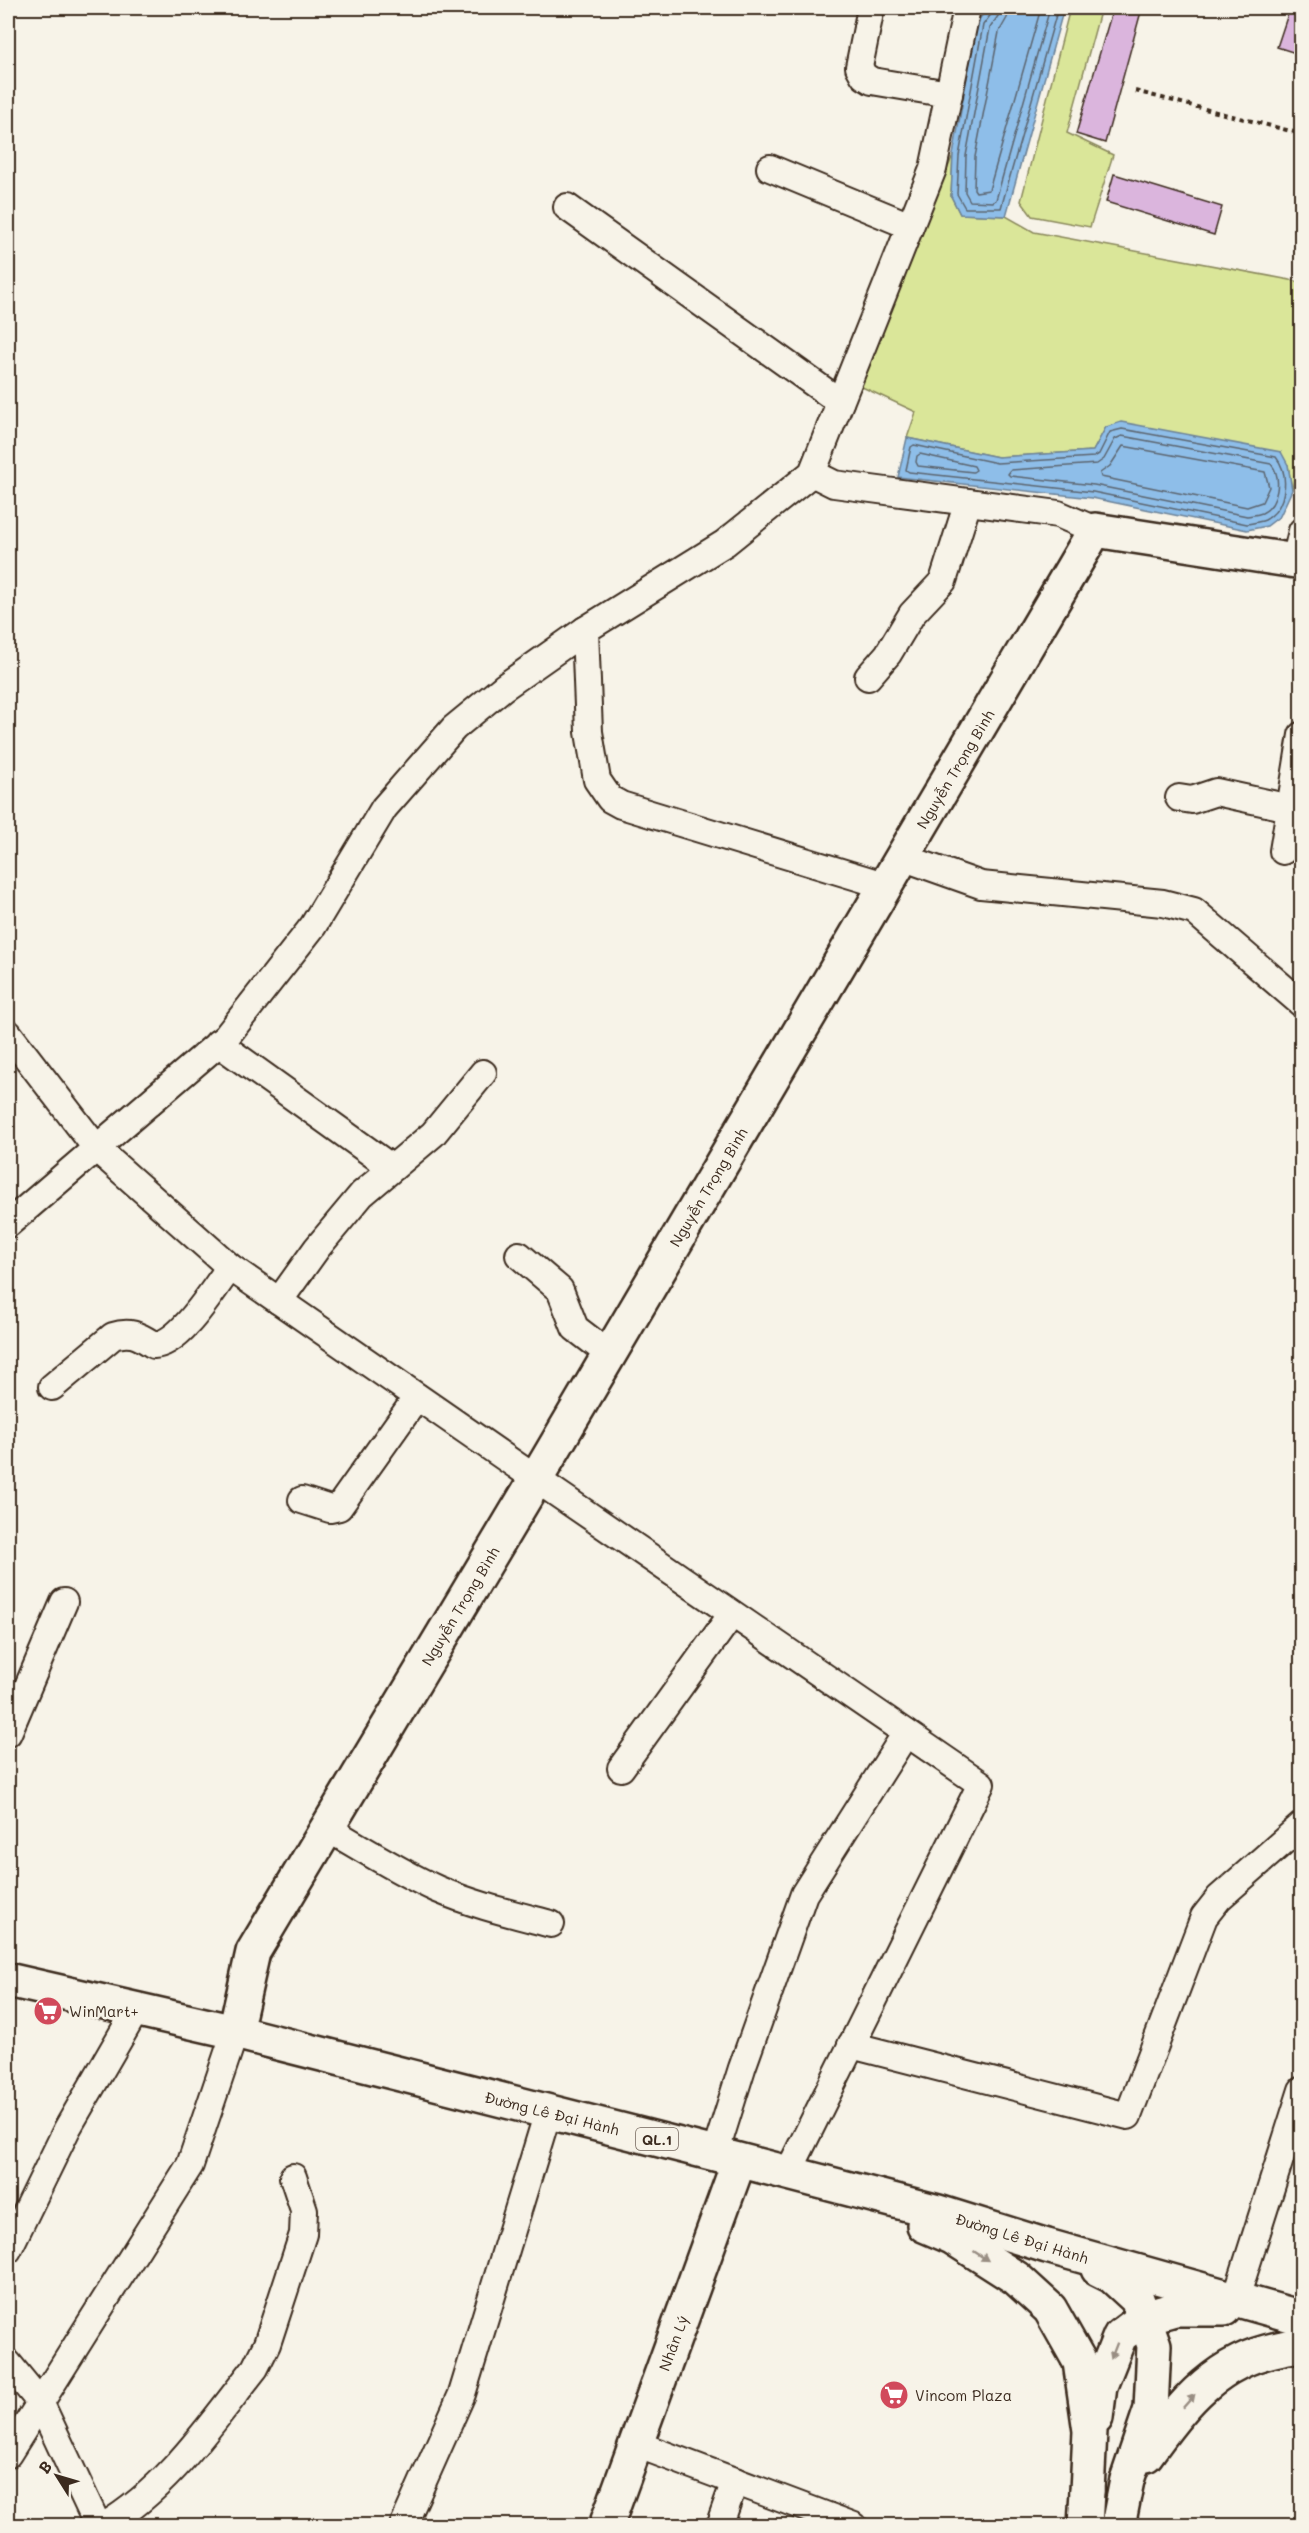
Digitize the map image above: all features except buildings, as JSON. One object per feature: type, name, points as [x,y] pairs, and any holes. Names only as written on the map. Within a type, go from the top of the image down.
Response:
[{"type":"main road","points":[[1095,530],[1300,551]]},
{"type":"main road","name":"Nguyễn Trọng Bình","points":[[235,2032],[253,1952],[536,1479],[1095,530]]},
{"type":"main road","name":"Đường Lê Đại Hành","points":[[8,1980],[235,2032],[938,2212],[1047,2246],[1302,2319]]},
{"type":"main road","name":"Nhân Lý","points":[[606,2526],[636,2444],[727,2157]]},
{"type":"main road","points":[[834,2185],[952,2237],[1016,2278],[1050,2309],[1080,2362],[1090,2431],[1085,2526]]},
{"type":"main road","points":[[1047,2246],[1112,2276],[1137,2299],[1154,2345],[1151,2409],[1127,2480],[1118,2526]]},
{"type":"main road","points":[[1087,2491],[1100,2386],[1120,2336],[1144,2318],[1175,2309],[1221,2308],[1302,2319]]},
{"type":"main road","points":[[1127,2480],[1167,2426],[1202,2386],[1243,2358],[1292,2345],[1302,2346]]},
{"type":"street","points":[[871,8],[859,67],[864,76],[872,81],[949,94]]},
{"type":"street","points":[[8,1224],[226,1037],[313,926],[384,808],[454,728],[504,687],[585,630],[724,543],[812,474],[933,169],[967,8]]},
{"type":"street","points":[[770,168],[910,226]]},
{"type":"street","points":[[567,207],[840,402]]},
{"type":"street","points":[[812,474],[834,484],[1058,514],[1095,530]]},
{"type":"street","points":[[868,677],[888,654],[912,614],[943,581],[968,502]]},
{"type":"street","points":[[585,630],[589,732],[597,780],[610,799],[621,805],[887,886]]},
{"type":"street","points":[[1283,851],[1302,735]]},
{"type":"street","points":[[1179,798],[1192,800],[1216,792],[1290,808]]},
{"type":"street","points":[[902,857],[981,885],[1163,903],[1186,908],[1210,923],[1302,1004]]},
{"type":"street","points":[[8,1033],[98,1149],[231,1267],[981,1784],[788,2173]]},
{"type":"street","points":[[218,1043],[393,1168]]},
{"type":"street","points":[[279,1301],[362,1194],[432,1134],[483,1073]]},
{"type":"street","points":[[519,1255],[560,1290],[575,1328],[609,1354]]},
{"type":"street","points":[[52,1387],[113,1336],[126,1332],[135,1334],[154,1345],[167,1342],[184,1327],[231,1267]]},
{"type":"street","points":[[302,1500],[330,1509],[339,1506],[417,1397]]},
{"type":"street","points":[[8,1733],[63,1602]]},
{"type":"street","points":[[621,1768],[732,1614]]},
{"type":"street","points":[[727,2157],[742,2068],[804,1894],[906,1733]]},
{"type":"street","points":[[851,2045],[1128,2116],[1204,1917],[1219,1898],[1302,1825]]},
{"type":"street","points":[[327,1828],[410,1876],[437,1888],[485,1907],[551,1924]]},
{"type":"street","points":[[8,2250],[17,2205],[67,2129],[136,2010]]},
{"type":"street","points":[[8,2454],[190,2165],[235,2032]]},
{"type":"street","points":[[1235,2301],[1295,2130],[1302,2090]]},
{"type":"street","points":[[403,2526],[462,2394],[548,2112]]},
{"type":"street","points":[[104,2526],[145,2499],[193,2447],[255,2368],[287,2289],[303,2234],[304,2210],[293,2177]]},
{"type":"street","points":[[8,2363],[40,2402],[98,2526]]},
{"type":"street","points":[[636,2444],[735,2481],[819,2519],[854,2526]]},
{"type":"street","points":[[719,2526],[735,2481]]},
{"type":"path","points":[[1135,91],[1302,134]]},
{"type":"green space","points":[[1070,8],[1101,8],[1067,133],[1113,155],[1090,227],[1032,216],[1021,201]]},
{"type":"green space","points":[[953,155],[951,196],[960,214],[1006,216],[1034,232],[1301,282],[1302,443],[1292,490],[1288,465],[1106,427],[1093,451],[998,457],[907,438],[916,412],[860,386]]},
{"type":"water","points":[[988,8],[1064,8],[1006,216],[960,214],[951,196],[953,155],[977,22]]},
{"type":"water","points":[[1121,422],[1281,452],[1288,465],[1292,490],[1280,516],[1267,526],[1247,530],[1092,498],[898,477],[907,438],[998,457],[1093,451],[1106,427]]},
{"type":"place","name":"WinMart+","points":[[48,2011]]},
{"type":"place","name":"Vincom Plaza","points":[[894,2395]]}]
